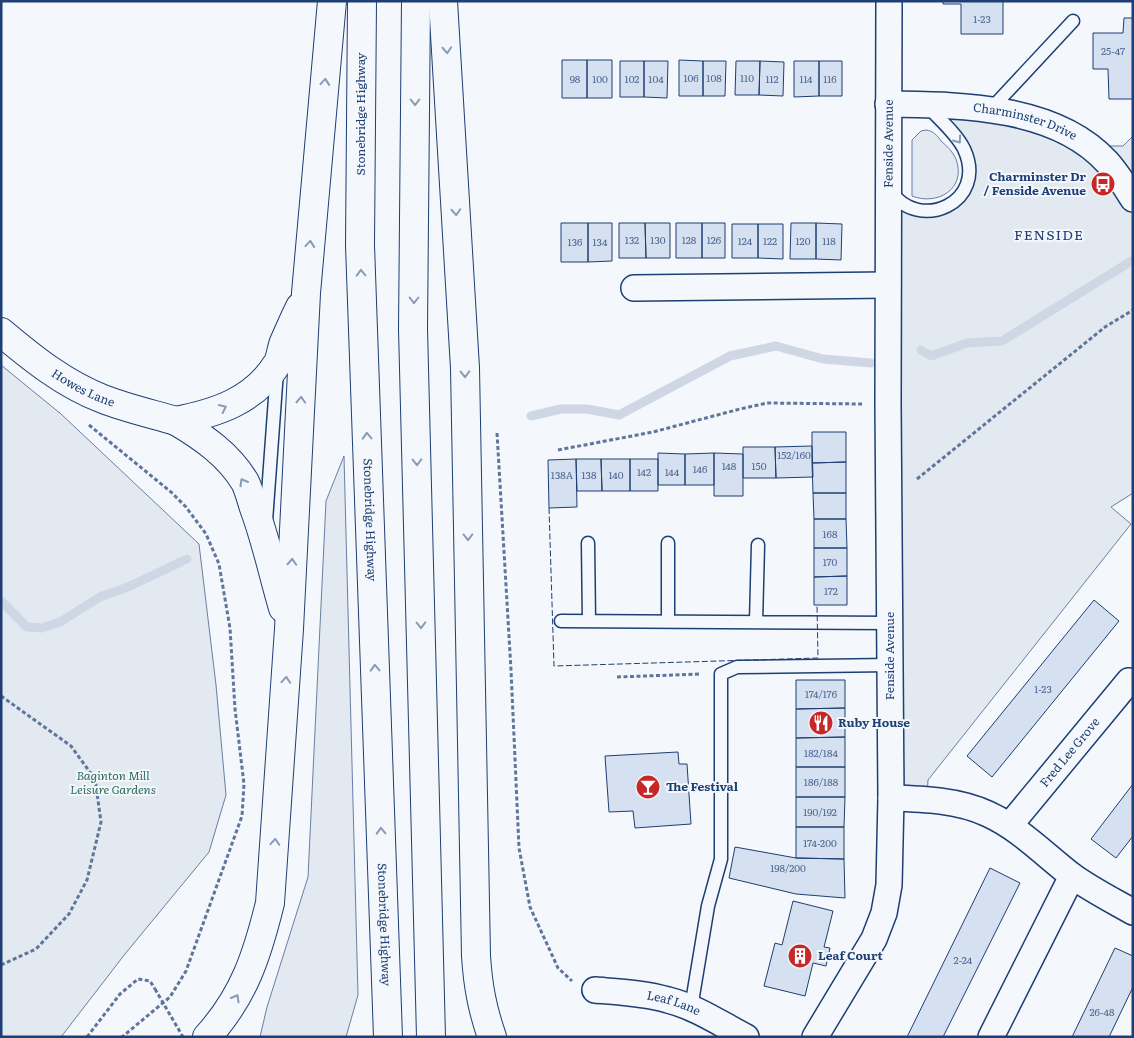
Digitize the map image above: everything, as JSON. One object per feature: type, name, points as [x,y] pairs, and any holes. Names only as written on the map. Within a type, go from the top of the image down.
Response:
[{"type":"main road","points":[[207,1037],[219,1024],[247,979],[260,943],[270,904],[289,628],[306,293],[332,1]]},
{"type":"main road","name":"Stonebridge Highway","points":[[362,1],[360,245],[388,1037]]},
{"type":"main road","points":[[416,1],[413,329],[431,1037]]},
{"type":"main road","points":[[443,1],[464,368],[476,956],[478,989],[492,1037]]},
{"type":"main road","points":[[176,421],[209,414],[241,400],[261,385],[278,363],[284,343],[306,293]]},
{"type":"main road","name":"Howes Lane","points":[[1,332],[39,364],[60,377],[103,399],[176,421],[205,438],[226,458],[245,483],[265,536],[271,567],[289,628]]},
{"type":"street","name":"Fenside Avenue","points":[[815,1037],[867,952],[880,926],[889,886],[891,798],[888,404],[888,1]]},
{"type":"street","name":"Charminster Drive","points":[[888,104],[925,104],[991,109],[1017,114],[1062,130],[1088,146],[1107,161],[1133,199]]},
{"type":"street","points":[[634,288],[888,285]]},
{"type":"street","name":"Fred Lee Grove","points":[[1010,825],[1129,681]]},
{"type":"street","points":[[891,798],[927,799],[959,804],[987,813],[1010,825],[1072,876],[1133,912]]},
{"type":"street","points":[[991,1037],[1072,876]]},
{"type":"street","name":"Leaf Lane","points":[[594,990],[637,993],[668,1000],[690,1008],[746,1037]]},
{"type":"lane","points":[[991,109],[1072,21]]},
{"type":"lane","points":[[888,183],[890,190],[900,202],[907,206],[927,210],[937,210],[954,202],[966,188],[970,168],[963,148],[954,135],[925,104]]},
{"type":"lane","points":[[265,536],[278,363]]},
{"type":"lane","points":[[588,543],[589,621]]},
{"type":"lane","points":[[668,543],[668,621]]},
{"type":"lane","points":[[756,622],[758,545]]},
{"type":"lane","points":[[561,621],[890,623]]},
{"type":"lane","points":[[690,1008],[708,906],[721,859],[721,674],[737,667],[890,664]]},
{"type":"path","points":[[889,502],[1105,327],[1133,310]]},
{"type":"path","points":[[558,450],[653,432],[767,403],[888,404]]},
{"type":"path","points":[[82,420],[171,492],[186,507],[206,534],[219,564],[230,628],[235,709],[244,784],[242,816],[186,971],[170,998],[122,1037]]},
{"type":"path","points":[[497,432],[519,848],[530,907],[558,968],[570,980],[594,990]]},
{"type":"path","points":[[617,677],[721,674]]},
{"type":"path","points":[[1,696],[71,746],[95,779],[101,822],[87,880],[68,914],[36,949],[1,965]]},
{"type":"path","points":[[87,1037],[120,994],[138,979],[150,980],[183,1037]]},
{"type":"green space","points":[[925,104],[991,109],[1088,146],[1123,146],[1133,136],[1133,493],[1111,507],[1131,524],[928,780],[927,799],[891,798],[890,190],[917,209],[960,196],[967,156]]},
{"type":"green space","points":[[926,130],[935,134],[952,152],[956,159],[958,170],[954,187],[940,197],[931,199],[912,196],[912,140],[921,131]]},
{"type":"green space","name":"Baginton Mill Leisure Gardens","points":[[1,365],[61,414],[199,544],[216,685],[226,795],[209,852],[125,954],[61,1037],[1,1037]]},
{"type":"green space","points":[[344,456],[358,995],[346,1037],[260,1037],[267,1007],[308,877],[326,501]]},
{"type":"building","points":[[943,1],[1003,1],[1003,34],[961,34],[961,4],[943,4]]},
{"type":"building","points":[[1124,18],[1133,18],[1133,99],[1109,99],[1108,69],[1093,69],[1093,33],[1123,33]]},
{"type":"building","points":[[562,60],[587,60],[587,98],[562,98]]},
{"type":"building","points":[[587,60],[612,60],[612,98],[587,98]]},
{"type":"building","points":[[679,60],[703,61],[703,96],[679,96]]},
{"type":"building","points":[[620,61],[644,61],[644,97],[620,97]]},
{"type":"building","points":[[644,61],[668,61],[667,98],[644,97]]},
{"type":"building","points":[[703,61],[726,61],[725,96],[703,96]]},
{"type":"building","points":[[736,61],[760,61],[759,95],[735,95]]},
{"type":"building","points":[[760,61],[784,62],[783,96],[759,95]]},
{"type":"building","points":[[794,61],[819,61],[819,96],[794,97]]},
{"type":"building","points":[[819,61],[842,61],[842,96],[819,96]]},
{"type":"building","points":[[561,223],[588,223],[588,262],[561,262]]},
{"type":"building","points":[[588,223],[612,223],[612,261],[588,262]]},
{"type":"building","points":[[619,223],[645,223],[646,258],[619,258]]},
{"type":"building","points":[[645,223],[670,223],[670,258],[646,258]]},
{"type":"building","points":[[676,223],[702,223],[702,258],[676,258]]},
{"type":"building","points":[[702,223],[725,223],[725,258],[702,258]]},
{"type":"building","points":[[791,223],[816,223],[816,259],[790,259]]},
{"type":"building","points":[[816,223],[842,224],[841,260],[816,259]]},
{"type":"building","points":[[732,224],[758,224],[758,258],[732,258]]},
{"type":"building","points":[[758,224],[783,224],[783,259],[758,258]]},
{"type":"building","points":[[812,432],[846,432],[846,462],[812,463]]},
{"type":"building","points":[[812,446],[813,477],[776,478],[775,447]]},
{"type":"building","points":[[743,447],[775,447],[776,478],[743,478]]},
{"type":"building","points":[[658,453],[685,454],[685,485],[658,485]]},
{"type":"building","points":[[714,453],[714,485],[685,485],[685,454]]},
{"type":"building","points":[[714,453],[743,454],[743,496],[714,496]]},
{"type":"building","points":[[576,459],[601,459],[602,491],[577,491]]},
{"type":"building","points":[[576,459],[577,507],[549,508],[548,460]]},
{"type":"building","points":[[601,459],[630,459],[630,491],[602,491]]},
{"type":"building","points":[[630,459],[658,459],[658,491],[630,491]]},
{"type":"building","points":[[846,462],[846,493],[813,493],[812,463]]},
{"type":"building","points":[[813,493],[846,493],[846,519],[814,519]]},
{"type":"building","points":[[814,519],[846,519],[847,548],[814,548]]},
{"type":"building","points":[[814,548],[847,548],[847,576],[814,577]]},
{"type":"building","points":[[847,576],[847,605],[814,605],[814,577]]},
{"type":"building","points":[[1094,600],[1119,621],[992,777],[967,756]]},
{"type":"building","points":[[796,680],[845,680],[845,708],[796,709]]},
{"type":"building","name":"Ruby House","points":[[845,708],[845,737],[796,738],[796,709]]},
{"type":"building","points":[[845,737],[845,767],[796,767],[796,738]]},
{"type":"building","name":"The Festival","points":[[678,752],[679,764],[687,764],[691,824],[635,828],[633,811],[609,812],[605,756]]},
{"type":"building","points":[[796,767],[845,767],[845,797],[796,797]]},
{"type":"building","points":[[1133,784],[1133,836],[1116,858],[1091,839]]},
{"type":"building","points":[[796,797],[845,797],[844,827],[796,827]]},
{"type":"building","points":[[796,827],[844,827],[844,859],[796,858]]},
{"type":"building","points":[[735,847],[796,858],[844,859],[845,898],[796,894],[729,878]]},
{"type":"building","points":[[990,868],[1020,883],[943,1037],[907,1037]]},
{"type":"building","name":"Leaf Court","points":[[793,901],[833,911],[824,947],[830,948],[826,966],[813,963],[805,996],[764,986],[775,943],[782,945]]},
{"type":"building","points":[[1115,948],[1133,956],[1133,987],[1109,1037],[1072,1037]]},
{"type":"waterway","points":[[921,350],[931,356],[967,343],[1002,341],[1133,260]]},
{"type":"waterway","points":[[531,416],[561,409],[587,409],[619,415],[730,356],[776,346],[823,359],[871,363]]},
{"type":"waterway","points":[[1,601],[27,627],[42,628],[60,622],[100,597],[128,587],[187,559]]},
{"type":"fence","points":[[549,508],[554,666],[818,658],[817,605]]},
{"type":"place","name":"Charminster Dr / Fenside Avenue","points":[[1103,184]]},
{"type":"place","name":"Ruby House","points":[[821,723]]},
{"type":"place","name":"The Festival","points":[[648,787]]},
{"type":"place","name":"Leaf Court","points":[[800,956]]},
{"type":"district","name":"FENSIDE","points":[[1049,235]]}]
